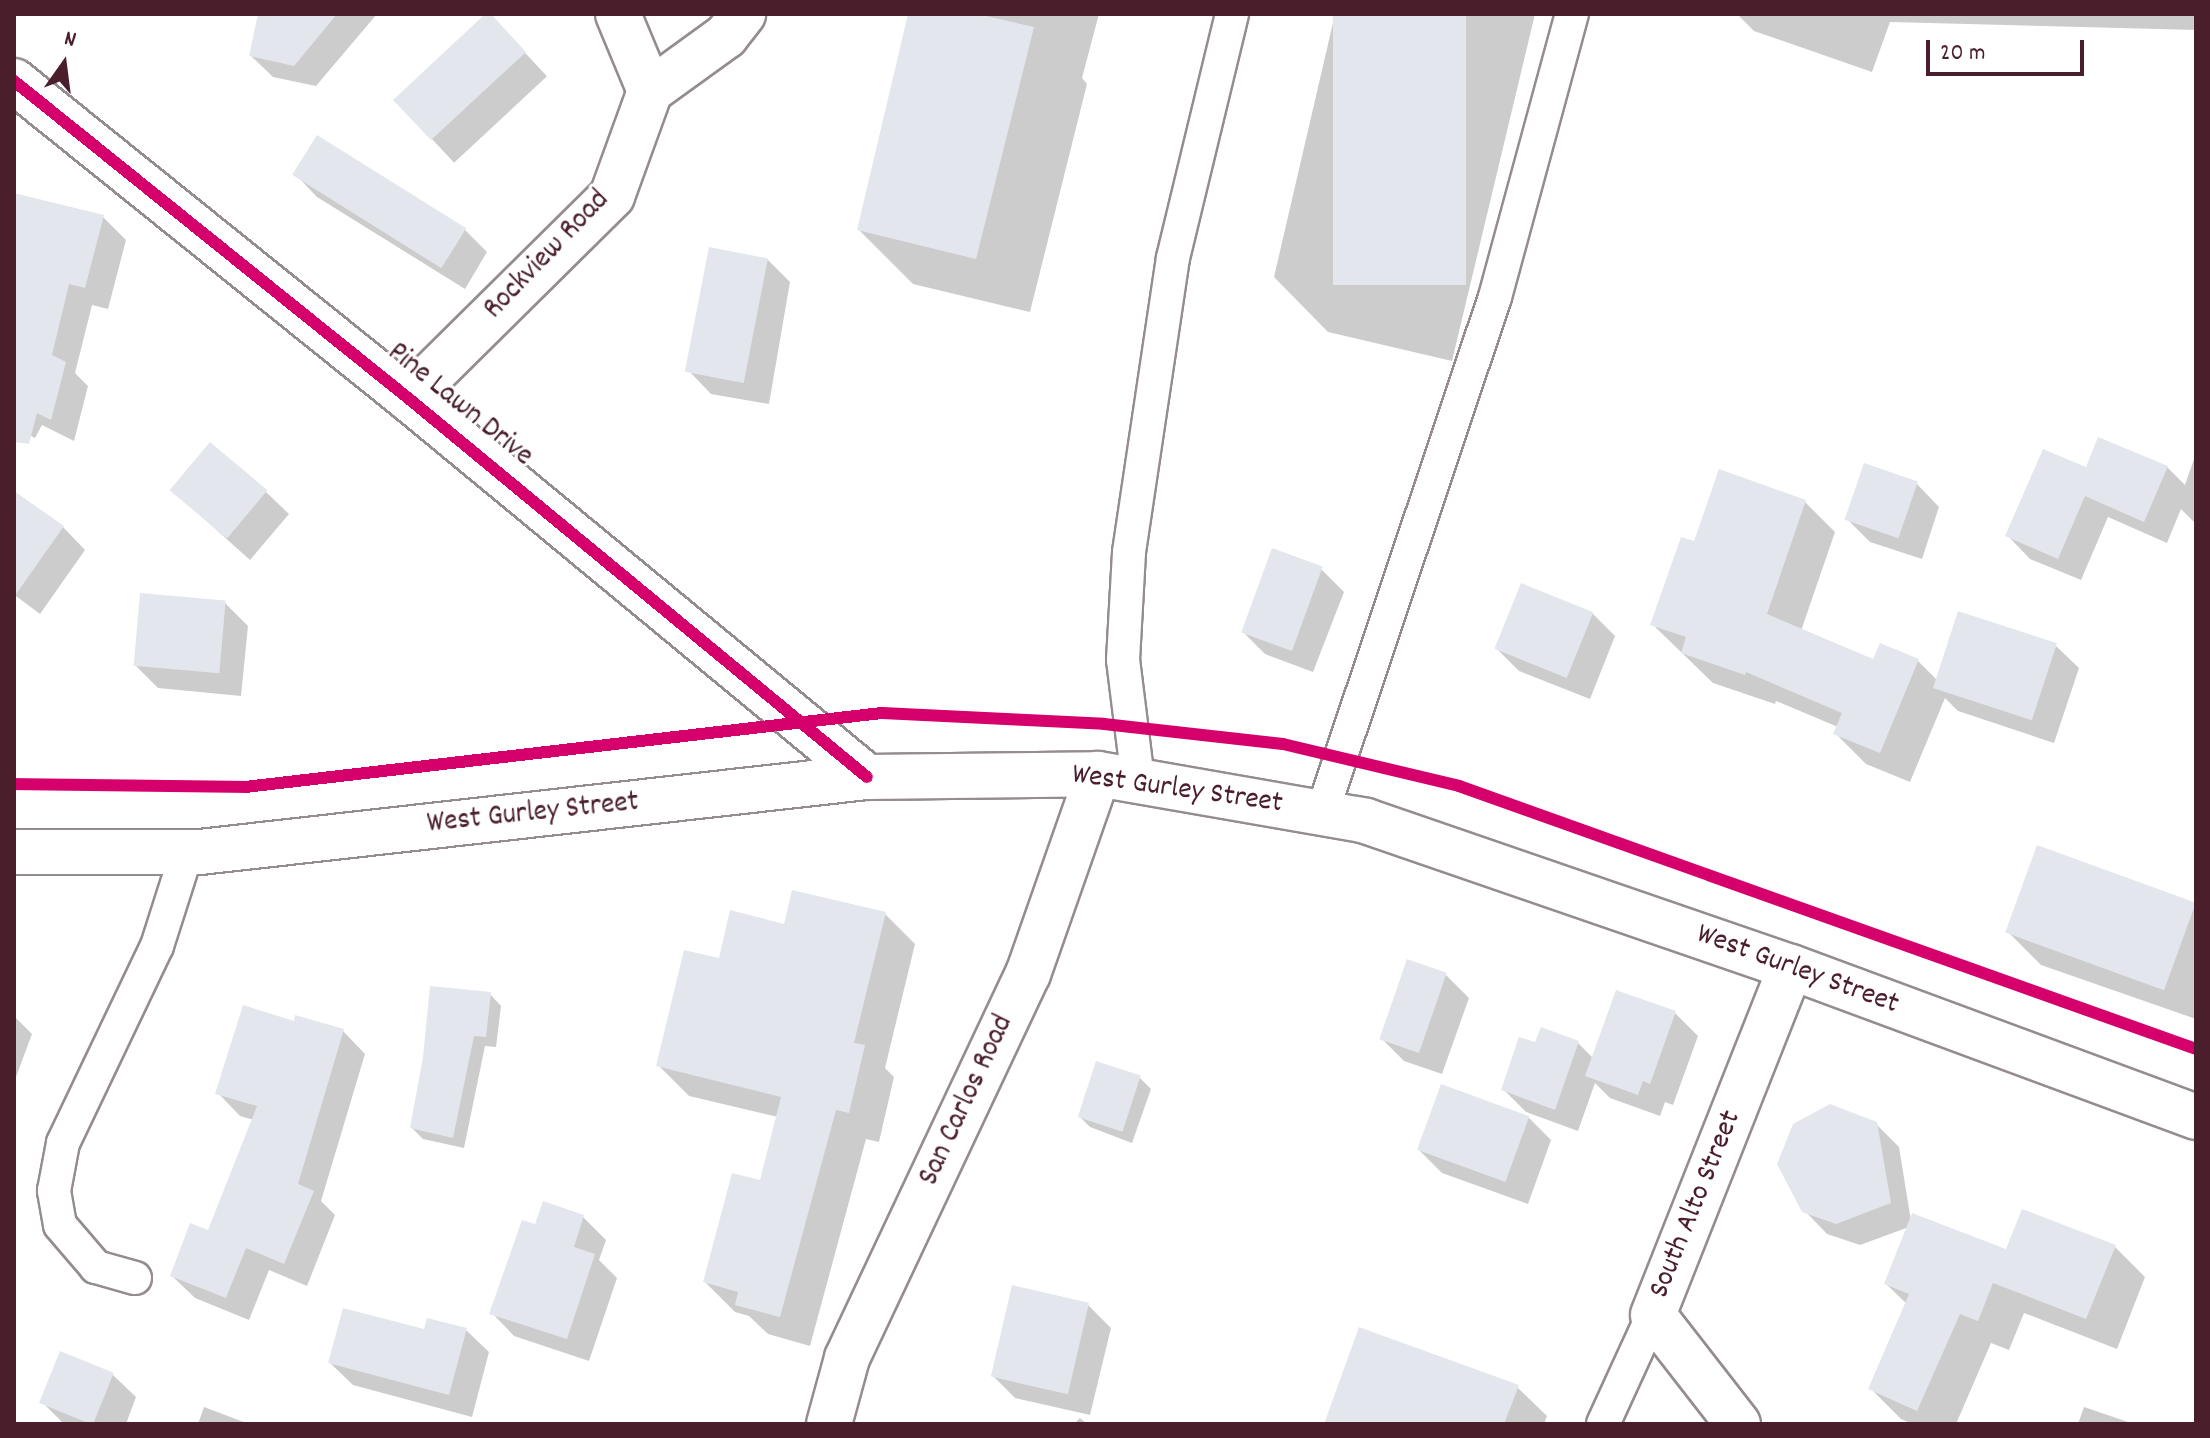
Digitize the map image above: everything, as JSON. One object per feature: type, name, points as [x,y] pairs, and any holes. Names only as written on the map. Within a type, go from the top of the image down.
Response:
[{"type":"street","points":[[618,14],[650,91],[726,36],[743,14]]},
{"type":"street","name":"Pine Lawn Drive","points":[[16,86],[408,398],[867,777]]},
{"type":"street","name":"Rockview Road","points":[[408,398],[612,196],[650,91]]},
{"type":"street","name":"West Gurley Street","points":[[14,852],[187,852],[867,777],[1118,777],[1366,821],[1791,967],[2196,1117]]},
{"type":"street","name":"San Carlos Road","points":[[829,1424],[847,1358],[1118,777]]},
{"type":"street","name":"South Alto Street","points":[[1738,1424],[1653,1315],[1791,967]]},
{"type":"lane","points":[[1118,777],[1129,552],[1173,258],[1232,14]]},
{"type":"lane","points":[[1322,813],[1495,297],[1572,14]]},
{"type":"lane","points":[[135,1278],[96,1267],[60,1225],[54,1191],[63,1143],[157,946],[187,852]]},
{"type":"lane","points":[[1603,1424],[1653,1315]]},
{"type":"building","points":[[258,14],[337,14],[294,66],[249,56]]},
{"type":"building","points":[[485,14],[491,14],[526,52],[431,140],[393,100]]},
{"type":"building","points":[[908,14],[977,14],[1034,27],[976,259],[857,230]]},
{"type":"building","points":[[1333,14],[1466,14],[1466,285],[1333,285]]},
{"type":"building","points":[[317,135],[466,228],[441,268],[292,175]]},
{"type":"building","points":[[14,193],[104,215],[85,288],[69,284],[52,355],[66,362],[51,420],[37,413],[29,444],[14,442]]},
{"type":"building","points":[[709,247],[768,258],[744,383],[685,372]]},
{"type":"building","points":[[2098,437],[2168,466],[2144,522],[2085,496],[2058,559],[2005,536],[2043,449],[2086,467]]},
{"type":"building","points":[[210,442],[267,490],[227,538],[170,490]]},
{"type":"building","points":[[1864,463],[1918,482],[1898,538],[1844,520]]},
{"type":"building","points":[[1719,469],[1806,500],[1767,614],[1873,659],[1880,643],[1919,659],[1880,753],[1833,734],[1842,713],[1746,672],[1745,675],[1681,653],[1686,637],[1650,625],[1681,537],[1694,541]]},
{"type":"building","points":[[14,491],[64,526],[14,597]]},
{"type":"building","points":[[1272,548],[1323,566],[1292,651],[1241,633]]},
{"type":"building","points":[[1521,583],[1593,612],[1567,678],[1494,649]]},
{"type":"building","points":[[140,593],[226,600],[219,673],[134,666]]},
{"type":"building","points":[[1958,611],[2057,643],[2032,720],[1933,688]]},
{"type":"building","points":[[2037,845],[2196,903],[2164,990],[2005,932]]},
{"type":"building","points":[[792,890],[886,912],[854,1043],[865,1045],[849,1113],[836,1110],[780,1317],[735,1305],[738,1292],[703,1282],[732,1173],[760,1180],[781,1097],[656,1066],[684,950],[719,958],[730,910],[784,924]]},
{"type":"building","points":[[1407,959],[1447,973],[1419,1053],[1379,1039]]},
{"type":"building","points":[[430,986],[491,992],[486,1037],[474,1036],[453,1138],[410,1128],[423,1057]]},
{"type":"building","points":[[1616,990],[1676,1011],[1650,1084],[1643,1081],[1638,1095],[1585,1076]]},
{"type":"building","points":[[243,1005],[294,1021],[295,1015],[344,1029],[298,1184],[314,1191],[284,1264],[246,1248],[226,1298],[170,1276],[190,1223],[208,1230],[257,1106],[215,1094]]},
{"type":"building","points":[[1541,1027],[1579,1041],[1555,1110],[1501,1090],[1519,1037],[1535,1042]]},
{"type":"building","points":[[1096,1061],[1141,1076],[1122,1132],[1078,1117]]},
{"type":"building","points":[[1441,1084],[1529,1116],[1505,1182],[1417,1150]]},
{"type":"building","points":[[1830,1104],[1877,1122],[1891,1203],[1836,1224],[1802,1212],[1777,1164],[1793,1124]]},
{"type":"building","points":[[543,1201],[584,1215],[574,1247],[595,1254],[567,1339],[489,1314],[522,1220],[535,1224]]},
{"type":"building","points":[[2022,1209],[2116,1245],[2086,1319],[1993,1283],[1978,1321],[1960,1314],[1917,1411],[1868,1389],[1909,1294],[1884,1284],[1912,1213],[2006,1249]]},
{"type":"building","points":[[1012,1285],[1089,1303],[1068,1394],[991,1377]]},
{"type":"building","points":[[343,1308],[424,1329],[427,1318],[467,1328],[449,1395],[328,1363]]},
{"type":"building","points":[[1359,1327],[1519,1385],[1504,1424],[1324,1424]]},
{"type":"building","points":[[60,1351],[114,1373],[93,1424],[39,1403]]},
{"type":"cycle path","points":[[14,81],[408,398],[867,777]]},
{"type":"cycle path","points":[[14,784],[245,787],[882,713],[1104,724],[1283,744],[1459,786],[2196,1049]]}]
